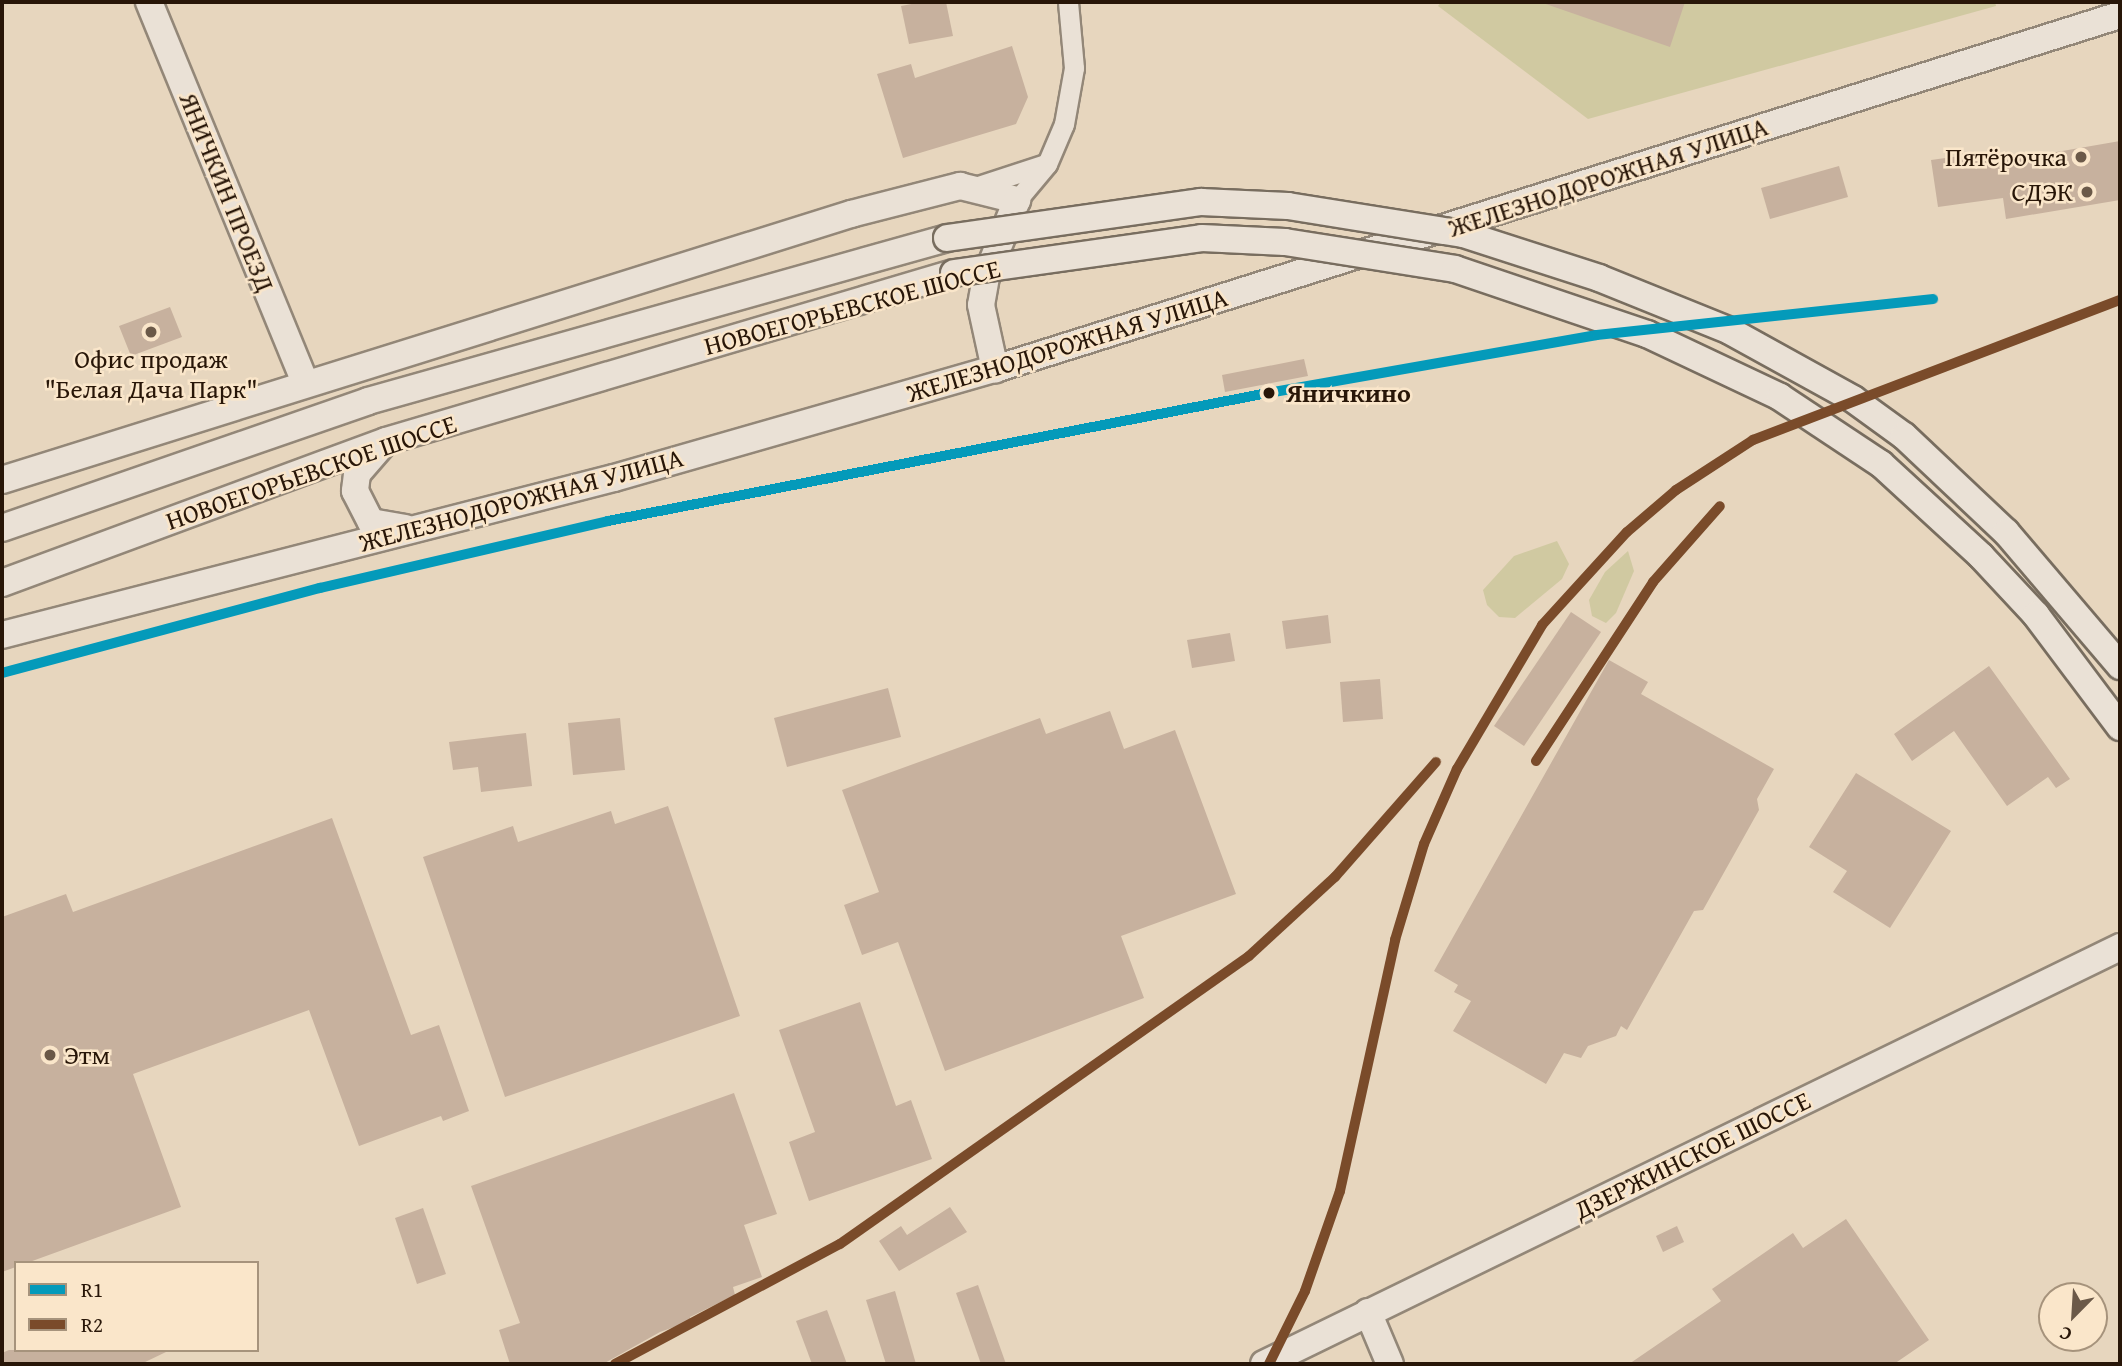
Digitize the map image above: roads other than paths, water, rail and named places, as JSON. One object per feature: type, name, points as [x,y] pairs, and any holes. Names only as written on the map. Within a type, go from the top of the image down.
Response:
[{"type":"main road","name":"ЯНИЧКИН ПРОЕЗД","points":[[149,2],[305,382]]},
{"type":"main road","name":"ЖЕЛЕЗНОДОРОЖНАЯ УЛИЦА","points":[[2,635],[614,478],[995,369],[2120,15]]},
{"type":"main road","points":[[2,480],[305,382],[852,214],[960,186],[1017,200],[986,277],[981,305],[995,369]]},
{"type":"main road","name":"НОВОЕГОРЬЕВСКОЕ ШОССЕ","points":[[2,528],[368,401],[947,238],[1138,208],[1201,202],[1288,206],[1463,234],[1598,278],[1730,331],[1853,399],[1904,436],[2006,532],[2120,666]]},
{"type":"main road","name":"НОВОЕГОРЬЕВСКОЕ ШОССЕ","points":[[2,583],[386,442],[954,273],[1190,239],[1285,242],[1455,269],[1635,329],[1780,397],[1881,464],[1981,556],[2036,615],[2120,727]]},
{"type":"main road","points":[[386,442],[357,474],[360,508],[371,522],[416,528]]},
{"type":"main road","name":"ДЗЕРЖИНСКОЕ ШОССЕ","points":[[1264,1364],[2120,947]]},
{"type":"main road","points":[[1368,1312],[1390,1364]]},
{"type":"street","points":[[1017,200],[1047,163],[1063,124],[1074,68],[1068,2]]},
{"type":"street","points":[[971,188],[1047,163]]},
{"type":"place","name":"Пятёрочка","points":[[2081,157]]},
{"type":"place","name":"СДЭК","points":[[2087,192]]},
{"type":"place","name":"Офис продаж \"Белая Дача Парк\"","points":[[151,332]]},
{"type":"place","name":"Яничкино","points":[[1269,393]]},
{"type":"place","name":"Этм","points":[[50,1055]]}]
